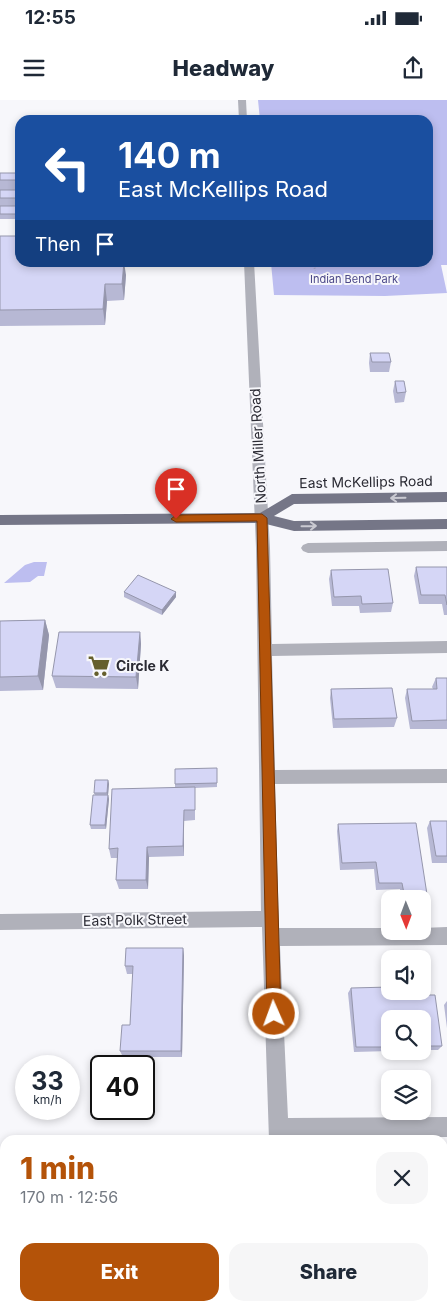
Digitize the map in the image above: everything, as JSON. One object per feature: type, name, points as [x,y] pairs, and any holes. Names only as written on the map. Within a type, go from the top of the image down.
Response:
[{"type":"main road","name":"East McKellips Road","points":[[262,518],[292,499],[447,497]]},
{"type":"main road","points":[[0,520],[262,518],[294,526],[447,524]]},
{"type":"street","points":[[242,100],[243,115]]},
{"type":"street","name":"North Miller Road","points":[[249,267],[262,518],[270,919],[279,1134]]},
{"type":"street","points":[[308,548],[447,546]]},
{"type":"street","points":[[265,650],[447,647]]},
{"type":"street","points":[[268,777],[447,776]]},
{"type":"street","name":"East Polk Street","points":[[0,922],[270,919]]},
{"type":"street","points":[[271,937],[447,936]]},
{"type":"street","points":[[279,1134],[447,1127]]},
{"type":"path","points":[[315,267],[315,271]]},
{"type":"green space","name":"Indian Bend Park","points":[[258,100],[447,100],[447,265],[441,265],[447,293],[385,296],[274,295],[271,267],[433,267],[433,115],[260,115]]},
{"type":"green space","points":[[34,562],[47,562],[44,576],[38,576],[30,582],[4,583],[25,565]]},
{"type":"building","points":[[0,173],[15,173],[15,180],[0,180]]},
{"type":"building","points":[[0,190],[15,190],[15,198],[0,198]]},
{"type":"building","points":[[0,206],[15,206],[15,214],[0,214]]},
{"type":"building","points":[[0,236],[15,236],[15,267],[124,267],[122,284],[105,284],[103,309],[0,310]]},
{"type":"building","points":[[370,353],[389,353],[391,362],[372,362]]},
{"type":"building","points":[[395,381],[404,381],[406,392],[397,393]]},
{"type":"building","points":[[416,567],[447,567],[447,605],[445,595],[421,595]]},
{"type":"building","points":[[388,569],[393,603],[362,604],[361,596],[334,597],[331,570]]},
{"type":"building","points":[[138,575],[176,592],[162,610],[124,592]]},
{"type":"building","points":[[45,620],[38,676],[0,677],[0,621]]},
{"type":"building","name":"Circle K","points":[[59,632],[140,632],[136,677],[52,676]]},
{"type":"building","points":[[436,678],[447,678],[447,720],[412,721],[407,689],[437,689]]},
{"type":"building","points":[[392,688],[397,718],[334,719],[331,689]]},
{"type":"building","points":[[217,768],[217,783],[175,784],[175,769]]},
{"type":"building","points":[[95,780],[108,780],[107,793],[94,793]]},
{"type":"building","points":[[195,787],[195,810],[184,810],[183,846],[147,847],[146,880],[116,880],[118,848],[109,849],[112,789]]},
{"type":"building","points":[[93,795],[108,795],[105,825],[90,825]]},
{"type":"building","points":[[430,821],[447,821],[447,856],[436,856]]},
{"type":"building","points":[[416,823],[426,890],[403,890],[402,883],[379,883],[376,862],[342,863],[338,824]]},
{"type":"building","points":[[126,948],[183,948],[181,1051],[120,1051],[122,1025],[130,1025],[133,966],[125,966]]},
{"type":"building","points":[[381,987],[381,1000],[431,1000],[431,995],[435,995],[442,1046],[431,1046],[431,1010],[381,1010],[381,1047],[356,1047],[351,988]]},
{"type":"place","name":"Circle K","points":[[99,666]]},
{"type":"route","points":[[176,519],[262,518],[270,919],[274,1014]]}]
